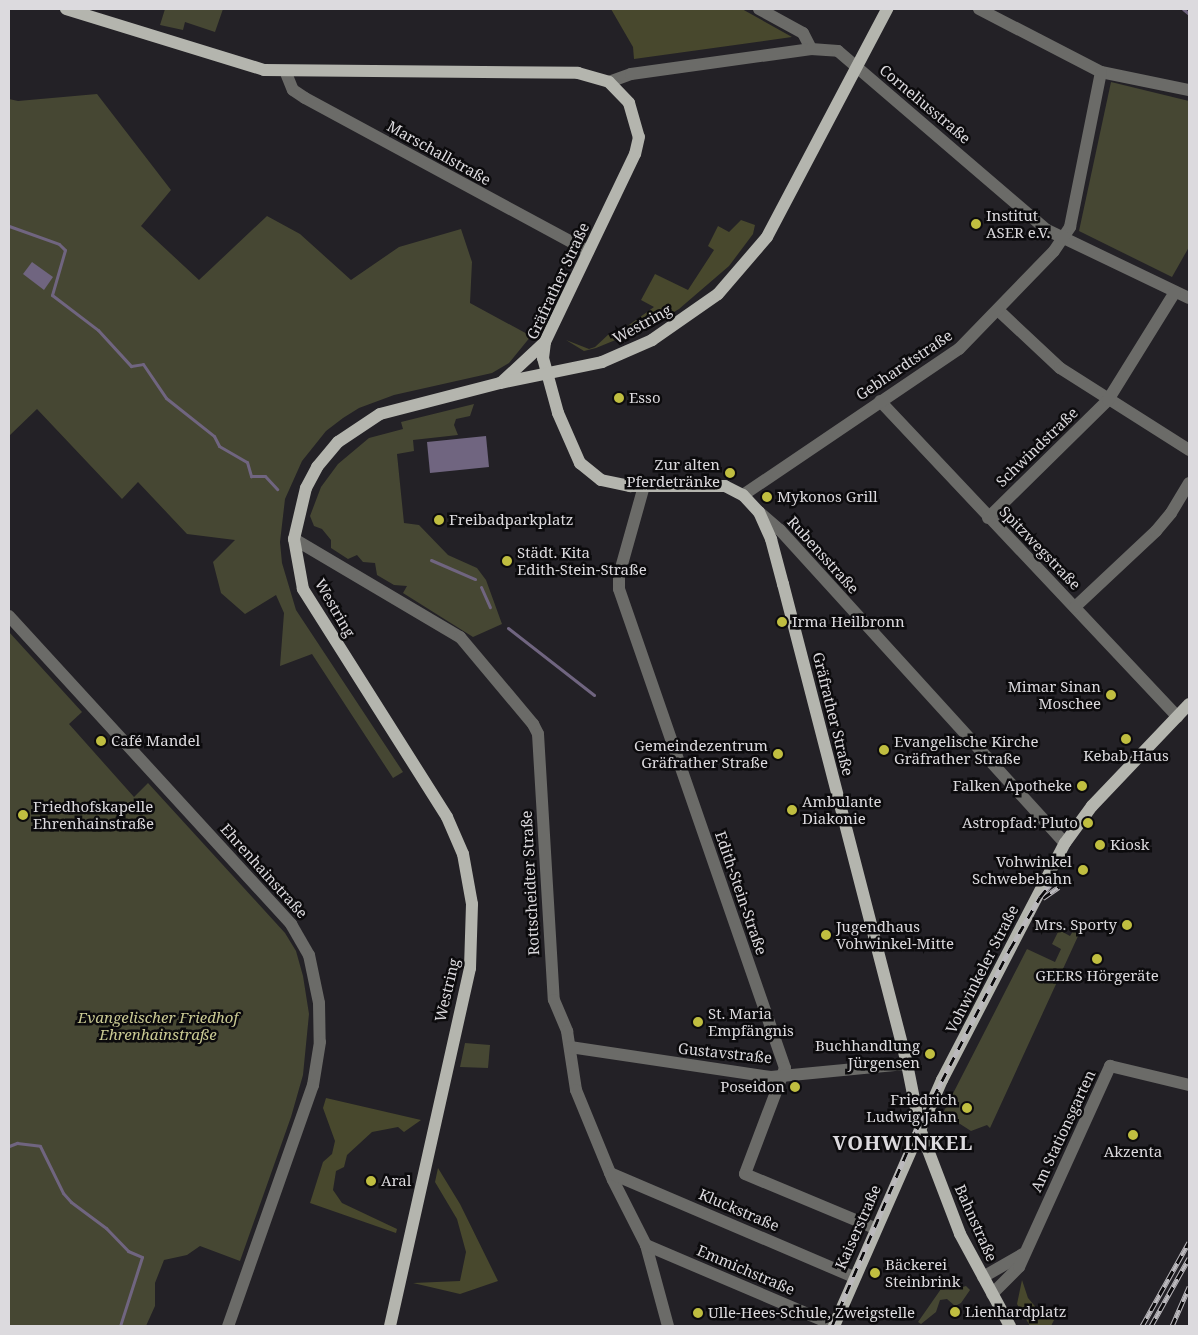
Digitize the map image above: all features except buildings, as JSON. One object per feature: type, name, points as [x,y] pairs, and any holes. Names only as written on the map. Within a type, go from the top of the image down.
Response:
[{"type":"main road","points":[[66,9],[257,69],[286,72],[578,73],[609,82]]},
{"type":"main road","name":"Westring","points":[[390,1326],[470,968],[472,904],[468,870],[454,832],[429,786],[313,610],[303,589],[294,539],[299,507],[317,468],[338,442],[357,428],[394,409],[500,383],[602,362],[639,347],[718,294],[767,236],[799,179],[855,66],[887,9]]},
{"type":"main road","name":"Gräfrather Straße","points":[[609,82],[629,103],[639,138],[636,154],[545,342],[542,354],[546,373],[558,413],[580,464],[609,484],[644,486],[716,485],[743,495],[759,512],[778,566],[907,1064],[917,1135]]},
{"type":"main road","points":[[500,383],[545,342]]},
{"type":"main road","name":"Vohwinkeler Straße","points":[[917,1135],[1065,842],[1092,806],[1189,704]]},
{"type":"main road","name":"Kaiserstraße","points":[[834,1326],[917,1135]]},
{"type":"main road","name":"Bahnstraße","points":[[917,1135],[957,1228],[1010,1326]]},
{"type":"street","points":[[759,9],[803,33],[811,49]]},
{"type":"street","points":[[979,9],[1101,72],[1189,90]]},
{"type":"street","name":"Corneliusstraße","points":[[609,82],[631,74],[811,49],[838,52],[1048,230],[1189,298]]},
{"type":"street","name":"Marschallstraße","points":[[286,72],[293,90],[305,98],[588,251]]},
{"type":"street","name":"Gebhardtstraße","points":[[743,495],[880,401],[960,349],[1054,251],[1070,227],[1101,72]]},
{"type":"street","name":"Schwindstraße","points":[[988,518],[1108,400],[1175,292]]},
{"type":"street","points":[[998,310],[1060,368],[1189,450]]},
{"type":"street","name":"Spitzwegstraße","points":[[880,401],[988,518],[1178,717]]},
{"type":"street","points":[[1075,607],[1156,530],[1171,513],[1189,483]]},
{"type":"street","name":"Edith-Stein-Straße","points":[[644,486],[619,575],[619,590],[785,1068],[745,1174],[875,1228]]},
{"type":"street","name":"Rubensstraße","points":[[759,512],[780,530],[1065,842]]},
{"type":"street","name":"Rottscheidter Straße","points":[[294,539],[460,636],[533,724],[538,734],[554,1000],[570,1047],[576,1090],[610,1173],[646,1245],[668,1326]]},
{"type":"street","name":"Ehrenhainstraße","points":[[9,616],[292,924],[309,955],[319,1003],[320,1042],[313,1085],[228,1326]]},
{"type":"street","name":"Gustavstraße","points":[[570,1047],[713,1070],[771,1077],[782,1074],[907,1064]]},
{"type":"street","name":"Am Stationsgarten","points":[[992,1294],[1013,1277],[1110,1066],[1189,1085]]},
{"type":"street","name":"Kluckstraße","points":[[610,1173],[854,1277]]},
{"type":"street","name":"Emmichstraße","points":[[646,1245],[834,1326]]},
{"type":"street","points":[[983,1277],[1023,1254]]},
{"type":"green space","points":[[165,9],[223,9],[215,32],[185,22],[183,30],[160,25]]},
{"type":"green space","points":[[1111,82],[1189,101],[1189,247],[1172,277],[1079,231]]},
{"type":"green space","points":[[97,94],[171,190],[141,226],[199,280],[267,216],[300,234],[351,280],[399,247],[461,229],[472,262],[470,303],[531,336],[509,363],[492,373],[394,395],[359,408],[343,418],[326,431],[302,461],[285,499],[280,542],[282,563],[296,610],[403,772],[393,778],[312,654],[280,666],[284,613],[276,595],[245,614],[221,593],[213,562],[235,540],[187,534],[138,482],[122,499],[37,409],[9,436],[9,99],[18,101]]},
{"type":"green space","points":[[474,404],[470,416],[456,419],[454,425],[458,435],[413,440],[414,451],[397,454],[404,523],[419,525],[448,555],[477,568],[486,580],[502,624],[473,637],[403,593],[407,586],[394,585],[377,575],[375,563],[363,562],[357,555],[348,559],[331,548],[331,540],[322,529],[314,526],[310,516],[321,487],[338,464],[369,438],[403,429],[401,422]]},
{"type":"green space","name":"Evangelischer Friedhof Ehrenhainstraße","points":[[9,632],[82,712],[69,724],[134,797],[148,783],[285,933],[296,951],[303,976],[309,1014],[303,1075],[291,1117],[240,1261],[200,1246],[187,1255],[164,1260],[155,1283],[155,1306],[146,1326],[9,1326]]},
{"type":"green space","points":[[1059,930],[1070,936],[1073,931],[1079,934],[990,1128],[987,1125],[971,1131],[943,1113],[1027,949],[1055,962],[1061,949],[1052,944]]},
{"type":"green space","points":[[465,1043],[490,1045],[488,1068],[460,1067]]},
{"type":"green space","points":[[955,1280],[956,1289],[966,1286],[970,1290],[961,1303],[955,1306],[947,1299],[940,1300],[936,1312],[921,1324],[918,1322],[941,1289]]},
{"type":"shaded area","points":[[611,9],[742,9],[792,37],[634,59],[633,47]]},
{"type":"shaded area","points":[[741,220],[755,225],[753,234],[729,266],[679,309],[652,325],[596,348],[584,351],[566,340],[589,349],[595,347],[610,333],[615,335],[654,307],[641,300],[655,274],[688,290],[714,250],[708,246],[718,226],[729,232]]},
{"type":"shaded area","points":[[32,262],[53,277],[44,290],[23,274]]},
{"type":"shaded area","points":[[486,436],[489,467],[430,473],[427,442]]},
{"type":"shaded area","points":[[326,1098],[421,1120],[404,1132],[398,1127],[372,1132],[347,1155],[344,1167],[336,1171],[333,1190],[342,1203],[397,1229],[396,1233],[310,1203],[323,1162],[332,1154],[335,1141],[323,1108]]},
{"type":"shaded area","points":[[438,1168],[460,1204],[498,1281],[460,1294],[413,1283],[460,1281],[466,1252],[457,1219],[435,1182]]},
{"type":"shaded area","points":[[1022,1280],[1028,1298],[1039,1311],[1054,1320],[1051,1326],[1030,1326],[1017,1304]]},
{"type":"waterway","points":[[1183,9],[1189,14]]},
{"type":"waterway","points":[[9,226],[59,244],[65,250],[52,295],[98,330],[131,366],[143,364],[166,398],[214,436],[219,446],[247,462],[251,476],[265,476],[277,489]]},
{"type":"waterway","points":[[431,560],[475,579]]},
{"type":"waterway","points":[[481,587],[490,607]]},
{"type":"waterway","points":[[508,628],[594,695]]},
{"type":"waterway","points":[[9,1146],[17,1143],[40,1146],[63,1193],[71,1202],[106,1228],[128,1251],[142,1257],[120,1326]]},
{"type":"railway","points":[[832,1326],[917,1129],[1010,949],[1040,897],[1054,880]]},
{"type":"railway","points":[[1043,898],[1059,887]]},
{"type":"railway","points":[[1142,1326],[1189,1242]]},
{"type":"railway","points":[[1151,1326],[1189,1258]]},
{"type":"railway","points":[[1172,1326],[1189,1287]]},
{"type":"place","name":"Institut ASER e.V.","points":[[976,224]]},
{"type":"place","name":"Esso","points":[[619,398]]},
{"type":"place","name":"Zur alten Pferdetränke","points":[[730,473]]},
{"type":"place","name":"Mykonos Grill","points":[[767,497]]},
{"type":"place","name":"Freibadparkplatz","points":[[439,520]]},
{"type":"place","name":"Städt. Kita Edith-Stein-Straße","points":[[507,561]]},
{"type":"place","name":"Irma Heilbronn","points":[[782,622]]},
{"type":"place","name":"Mimar Sinan Moschee","points":[[1111,695]]},
{"type":"place","name":"Kebab Haus","points":[[1126,739]]},
{"type":"place","name":"Café Mandel","points":[[101,741]]},
{"type":"place","name":"Evangelische Kirche Gräfrather Straße","points":[[884,750]]},
{"type":"place","name":"Gemeindezentrum Gräfrather Straße","points":[[778,754]]},
{"type":"place","name":"Falken Apotheke","points":[[1082,786]]},
{"type":"place","name":"Ambulante Diakonie","points":[[792,810]]},
{"type":"place","name":"Friedhofskapelle Ehrenhainstraße","points":[[23,815]]},
{"type":"place","name":"Astropfad: Pluto","points":[[1088,823]]},
{"type":"place","name":"Kiosk","points":[[1100,845]]},
{"type":"place","name":"Vohwinkel Schwebebahn","points":[[1083,870]]},
{"type":"place","name":"Mrs. Sporty","points":[[1127,925]]},
{"type":"place","name":"Jugendhaus Vohwinkel-Mitte","points":[[826,935]]},
{"type":"place","name":"GEERS Hörgeräte","points":[[1097,959]]},
{"type":"place","name":"St. Maria Empfängnis","points":[[698,1022]]},
{"type":"place","name":"Buchhandlung Jürgensen","points":[[930,1054]]},
{"type":"place","name":"Poseidon","points":[[795,1087]]},
{"type":"place","name":"Friedrich Ludwig Jahn","points":[[967,1108]]},
{"type":"place","name":"Akzenta","points":[[1133,1135]]},
{"type":"place","name":"Aral","points":[[371,1181]]},
{"type":"place","name":"Bäckerei Steinbrink","points":[[875,1273]]},
{"type":"place","name":"Lienhardplatz","points":[[955,1312]]},
{"type":"place","name":"Ulle-Hees-Schule, Zweigstelle","points":[[698,1313]]},
{"type":"district","name":"VOHWINKEL","points":[[903,1142]]}]
